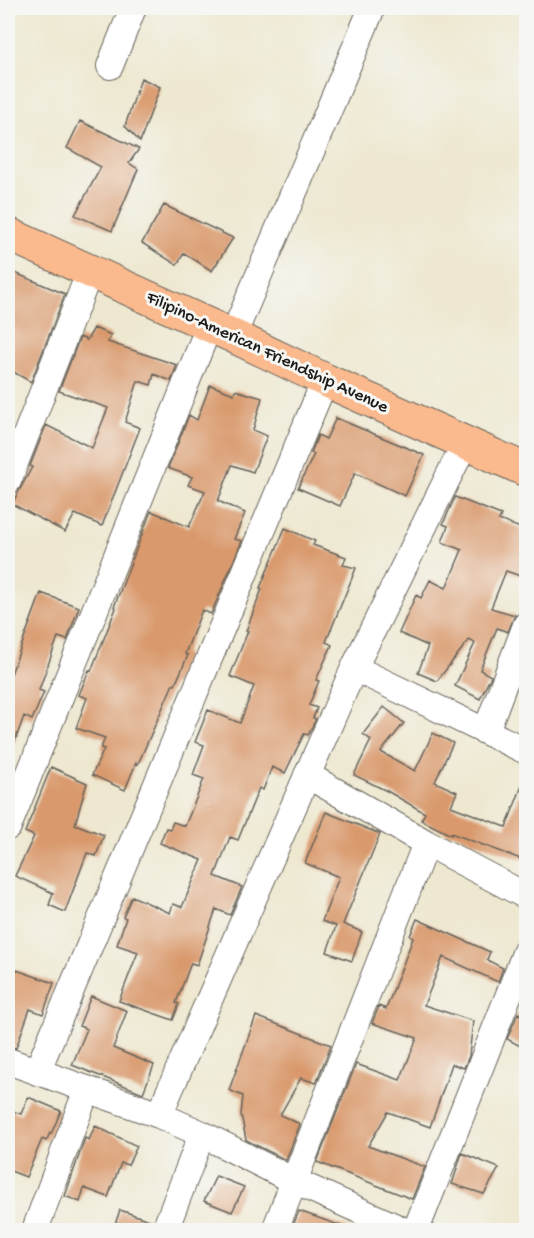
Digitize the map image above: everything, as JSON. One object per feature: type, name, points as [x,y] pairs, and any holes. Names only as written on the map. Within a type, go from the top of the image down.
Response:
[{"type":"main road","name":"Filipino-American Friendship Avenue","points":[[8,234],[526,470]]},
{"type":"street","points":[[110,66],[133,8]]},
{"type":"street","points":[[8,827],[221,331],[372,8]]},
{"type":"street","points":[[8,481],[90,272]]},
{"type":"street","points":[[37,1072],[325,380]]},
{"type":"street","points":[[159,1115],[354,668],[465,443]]},
{"type":"street","points":[[486,730],[526,625]]},
{"type":"street","points":[[354,668],[526,751]]},
{"type":"street","points":[[307,775],[426,843],[526,896]]},
{"type":"street","points":[[275,1230],[426,843]]},
{"type":"street","points":[[416,1230],[526,951]]},
{"type":"street","points":[[8,1061],[159,1115],[202,1134],[294,1181],[404,1230]]},
{"type":"street","points":[[35,1230],[87,1089]]},
{"type":"street","points":[[165,1230],[202,1134]]},
{"type":"building","points":[[141,78],[160,87],[140,142],[125,126]]},
{"type":"building","points":[[80,121],[139,149],[129,163],[138,169],[112,231],[75,215],[101,167],[67,148]]},
{"type":"building","points":[[164,205],[233,238],[212,271],[184,253],[177,265],[142,243]]},
{"type":"building","points":[[8,270],[65,294],[31,382],[8,369]]},
{"type":"building","points":[[94,328],[111,335],[108,342],[177,365],[171,381],[154,374],[151,385],[138,381],[125,422],[140,428],[102,526],[75,514],[65,532],[12,504],[32,467],[30,466],[46,425],[92,448],[108,408],[59,391],[80,337],[87,340]]},
{"type":"building","points":[[210,385],[234,394],[235,390],[262,398],[253,430],[267,436],[253,472],[232,465],[218,501],[245,513],[234,539],[242,541],[211,614],[202,610],[185,654],[188,655],[125,790],[92,775],[104,749],[101,748],[105,738],[76,728],[87,698],[79,695],[116,608],[114,607],[151,511],[189,527],[205,491],[188,485],[192,477],[168,468],[189,415],[197,420]]},
{"type":"building","points":[[336,418],[424,455],[405,496],[355,473],[340,506],[298,488],[314,454],[311,453],[318,435],[326,439]]},
{"type":"building","points":[[455,497],[501,515],[499,520],[526,530],[526,578],[506,571],[491,608],[515,615],[508,632],[497,628],[480,670],[491,676],[480,699],[455,686],[475,643],[469,640],[437,681],[418,673],[428,646],[399,633],[416,595],[421,598],[430,580],[446,588],[462,550],[442,542],[448,526],[443,524]]},
{"type":"building","points":[[285,528],[315,541],[313,545],[346,557],[343,565],[356,568],[326,642],[332,645],[316,680],[319,681],[309,705],[317,708],[313,718],[316,719],[308,735],[304,734],[285,773],[272,767],[263,790],[259,788],[238,840],[230,837],[215,876],[242,887],[230,915],[216,909],[197,965],[191,963],[176,1003],[179,1004],[173,1020],[119,1001],[138,952],[117,945],[126,918],[123,917],[132,896],[170,913],[173,904],[182,907],[202,860],[160,843],[166,828],[170,829],[173,822],[185,826],[204,779],[193,775],[204,745],[195,742],[208,710],[240,723],[254,686],[230,676],[248,631],[246,631],[262,589],[260,588]]},
{"type":"building","points":[[41,593],[79,607],[67,640],[58,637],[39,690],[44,692],[32,720],[24,716],[10,755],[8,754],[8,682]]},
{"type":"building","points":[[384,707],[404,723],[381,752],[415,771],[433,733],[453,743],[435,782],[457,792],[451,806],[506,827],[526,779],[526,861],[451,833],[451,835],[421,820],[425,813],[354,775],[371,740],[363,734]]},
{"type":"building","points":[[51,767],[87,783],[75,824],[104,835],[96,856],[87,853],[65,912],[49,905],[53,893],[15,876],[34,836],[25,832]]},
{"type":"building","points":[[326,812],[380,834],[343,924],[362,932],[352,961],[327,952],[336,926],[322,921],[339,877],[305,863]]},
{"type":"building","points":[[417,919],[490,952],[487,960],[503,968],[498,982],[443,957],[424,1005],[473,1021],[469,1056],[464,1068],[452,1064],[430,1127],[388,1112],[368,1146],[425,1167],[412,1199],[317,1162],[356,1064],[400,1080],[417,1038],[372,1023],[379,1006],[386,1009],[413,938],[410,936]]},
{"type":"building","points":[[8,967],[54,983],[43,1014],[30,1009],[16,1048],[8,1046]]},
{"type":"building","points":[[91,996],[127,1011],[113,1048],[154,1065],[143,1093],[72,1065],[87,1029],[79,1026]]},
{"type":"building","points":[[518,1013],[526,1018],[526,1049],[507,1039]]},
{"type":"building","points":[[256,1016],[331,1045],[316,1083],[301,1078],[280,1115],[300,1124],[286,1160],[246,1140],[241,1114],[243,1096],[229,1090]]},
{"type":"building","points":[[28,1097],[61,1111],[51,1134],[46,1141],[42,1139],[26,1177],[8,1170],[8,1109],[21,1114]]},
{"type":"building","points":[[95,1126],[137,1146],[128,1165],[121,1163],[108,1197],[84,1188],[80,1202],[65,1196],[85,1138],[89,1140]]},
{"type":"building","points":[[462,1153],[499,1168],[484,1194],[452,1184]]},
{"type":"building","points":[[216,1176],[244,1187],[232,1212],[204,1201]]},
{"type":"building","points":[[120,1210],[152,1221],[150,1230],[113,1230]]},
{"type":"building","points":[[299,1211],[347,1228],[347,1230],[291,1230]]}]
